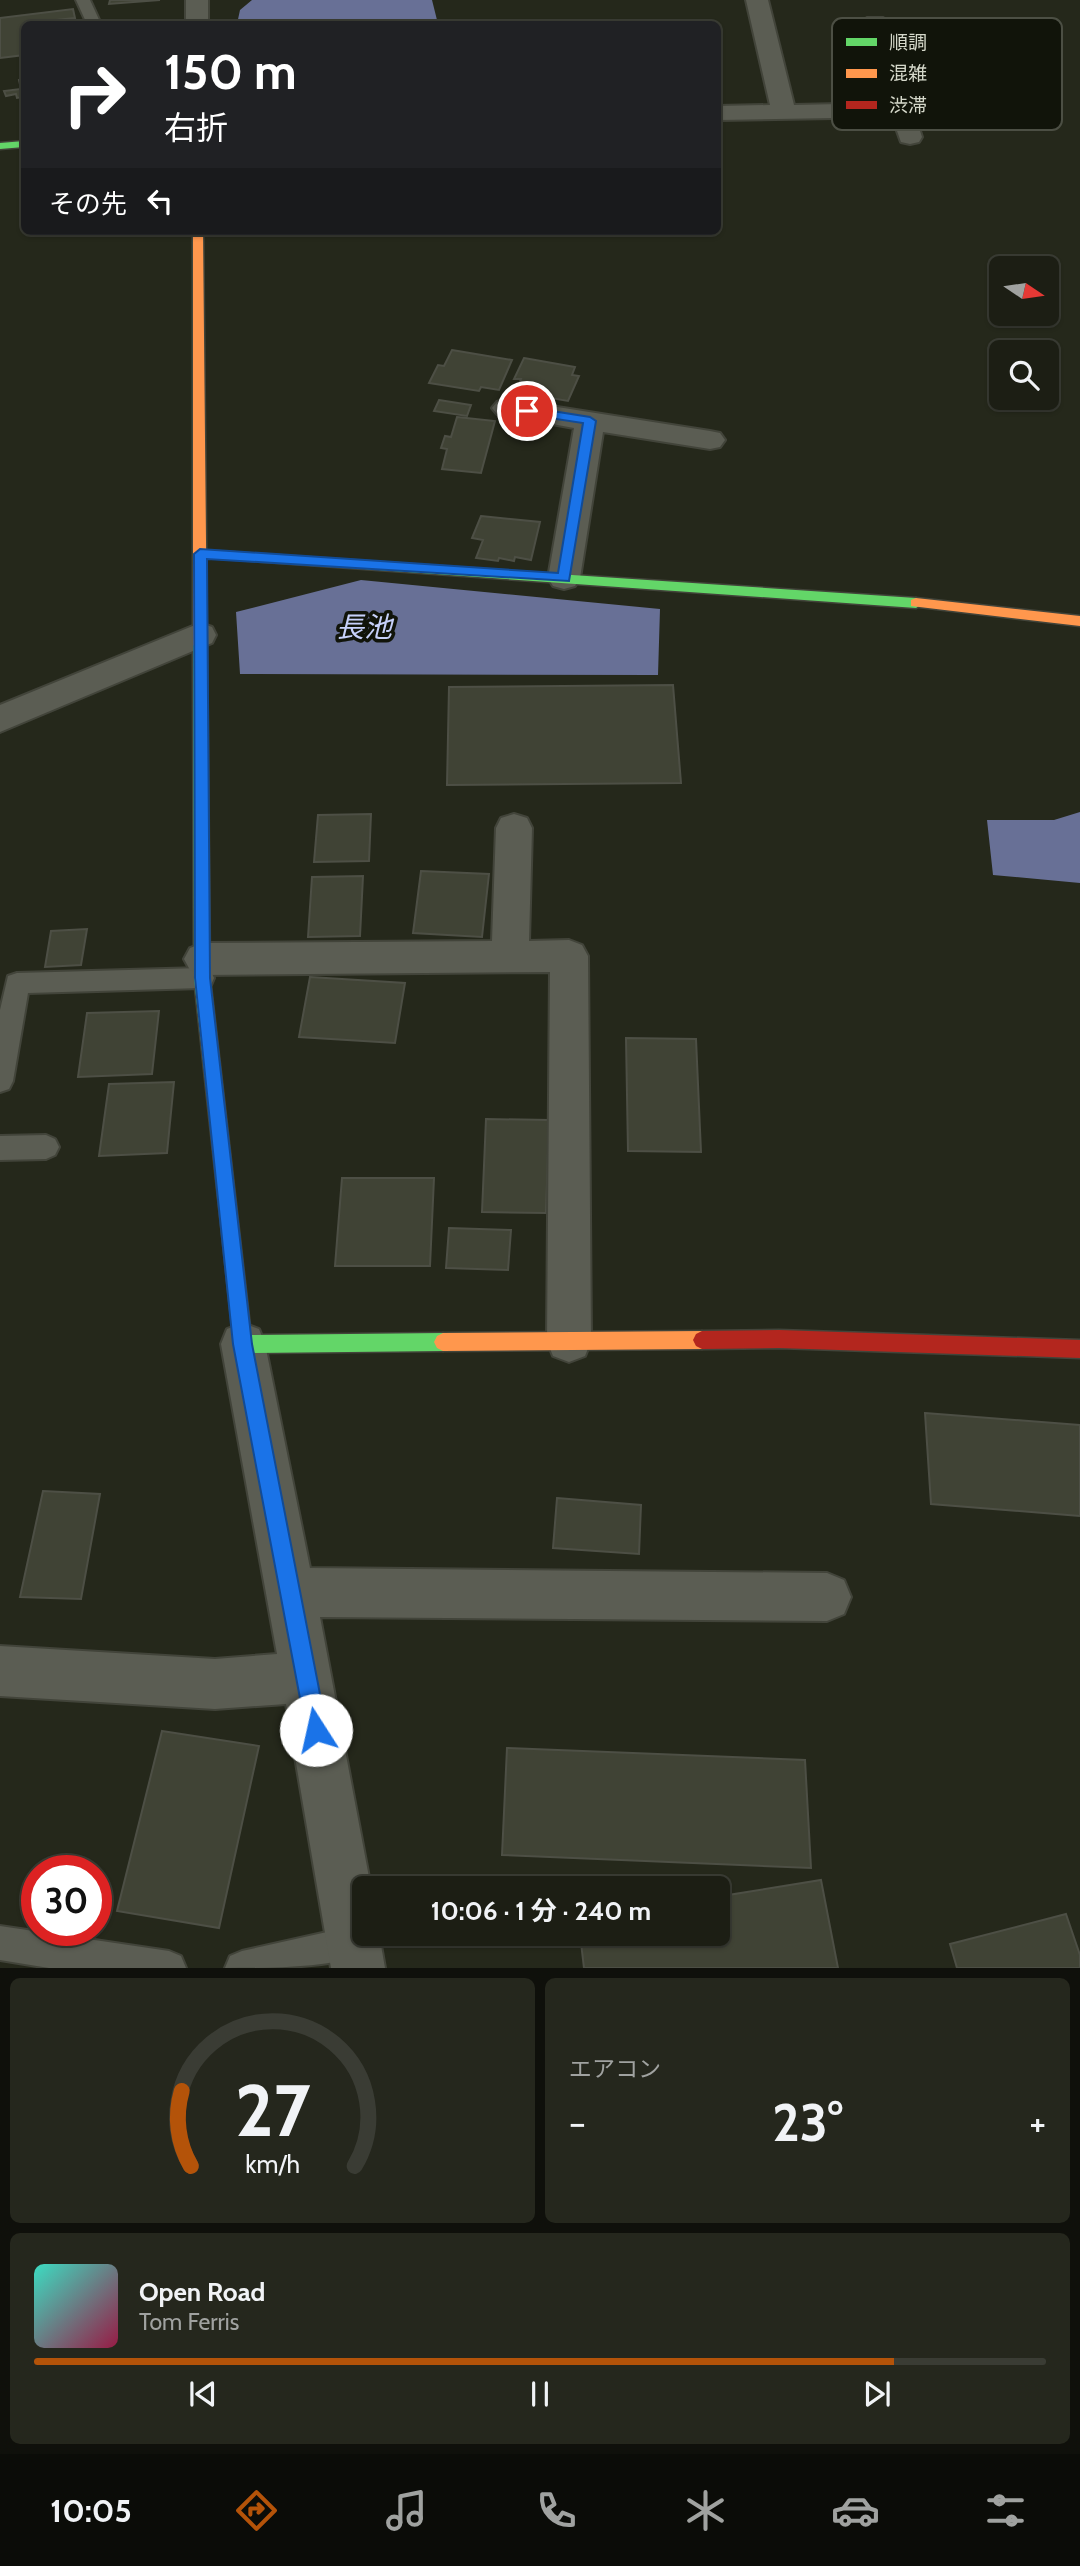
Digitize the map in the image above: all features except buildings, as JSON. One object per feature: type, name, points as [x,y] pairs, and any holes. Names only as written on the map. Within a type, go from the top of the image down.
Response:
[{"type":"street","points":[[197,0],[197,21]]},
{"type":"street","points":[[757,0],[784,112]]},
{"type":"street","points":[[721,113],[832,111]]},
{"type":"street","points":[[908,130],[910,137]]},
{"type":"street","points":[[0,146],[21,144]]},
{"type":"street","points":[[198,235],[203,968],[243,1344],[307,1677],[356,1955]]},
{"type":"street","points":[[507,408],[710,440]]},
{"type":"street","points":[[564,578],[590,421]]},
{"type":"street","points":[[200,554],[912,603],[1080,621]]},
{"type":"street","points":[[0,719],[200,635]]},
{"type":"street","points":[[510,956],[514,828]]},
{"type":"street","points":[[203,968],[569,956],[569,1341]]},
{"type":"street","points":[[243,1344],[779,1339],[1080,1349]]},
{"type":"street","points":[[291,1592],[827,1597]]},
{"type":"street","points":[[0,1671],[215,1684],[307,1677]]},
{"type":"lane","points":[[83,0],[93,21]]},
{"type":"lane","points":[[0,1082],[17,984],[203,968]]},
{"type":"lane","points":[[0,1148],[47,1147]]},
{"type":"lane","points":[[0,1943],[169,1968]]},
{"type":"lane","points":[[242,1968],[356,1955]]},
{"type":"water","points":[[252,0],[432,0],[437,21],[238,21],[240,10]]},
{"type":"water","name":"長池","points":[[361,580],[660,609],[658,675],[240,674],[236,612]]},
{"type":"water","points":[[1080,812],[1080,883],[993,875],[987,820],[1054,820]]},
{"type":"traffic: fast","points":[[0,146],[21,144]]},
{"type":"traffic: fast","points":[[200,554],[916,603]]},
{"type":"traffic: fast","points":[[200,645],[202,978],[243,1344],[443,1342]]},
{"type":"traffic: slow","points":[[198,235],[200,645]]},
{"type":"traffic: slow","points":[[916,603],[1080,621]]},
{"type":"traffic: slow","points":[[443,1342],[702,1340]]},
{"type":"traffic: jam","points":[[702,1340],[779,1339],[1080,1349]]},
{"type":"route","points":[[316,1730],[243,1344],[202,978],[200,554],[564,578],[590,421],[527,411]]}]
